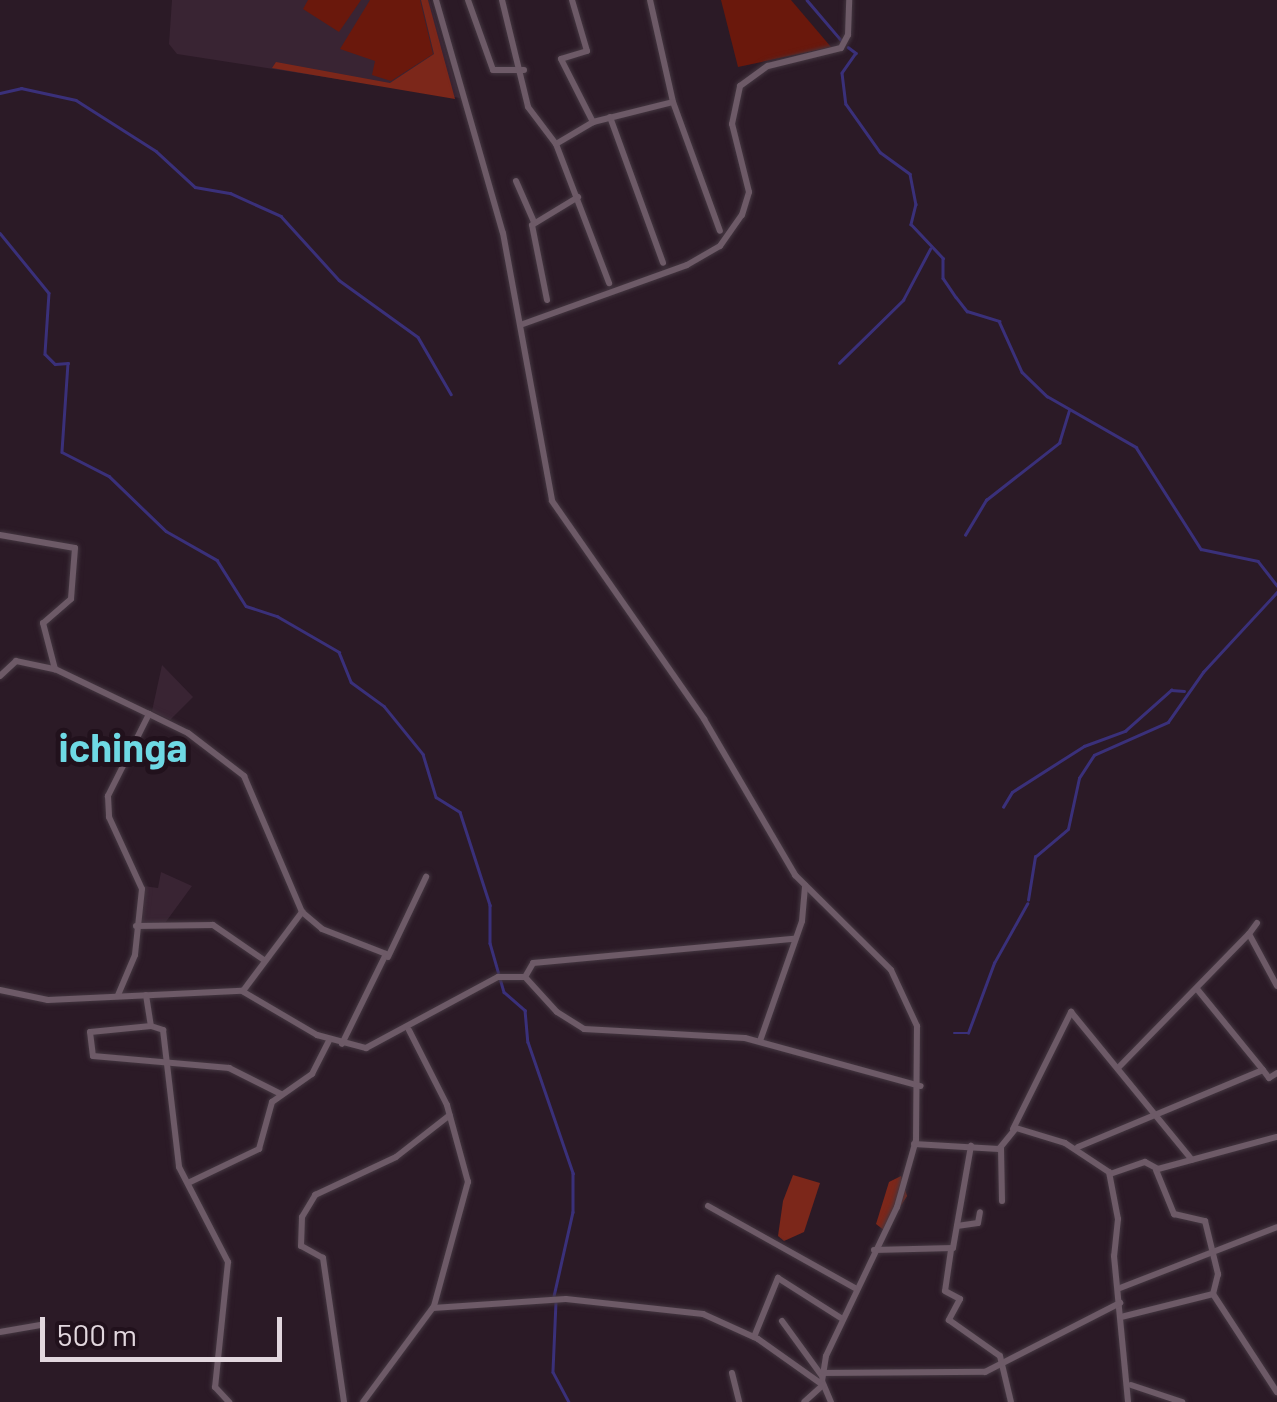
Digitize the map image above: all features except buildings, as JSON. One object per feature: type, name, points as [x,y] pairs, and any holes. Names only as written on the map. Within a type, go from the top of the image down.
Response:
[{"type":"street","points":[[436,0],[490,184],[522,325],[552,500],[704,719],[804,886],[902,985],[918,1031],[920,1086],[914,1144],[900,1200],[842,1318],[823,1378],[804,1402]]},
{"type":"street","points":[[468,0],[493,70],[524,70]]},
{"type":"street","points":[[502,0],[524,70],[528,106],[556,144],[609,283]]},
{"type":"street","points":[[572,0],[587,51],[561,59],[593,122]]},
{"type":"street","points":[[650,0],[673,102],[720,232]]},
{"type":"street","points":[[522,325],[687,265],[720,246],[748,196],[732,124],[740,86],[768,66],[841,48],[848,34],[849,0]]},
{"type":"street","points":[[556,144],[593,122],[673,102]]},
{"type":"street","points":[[610,117],[663,262]]},
{"type":"street","points":[[516,181],[534,222],[547,300]]},
{"type":"street","points":[[534,222],[578,197]]},
{"type":"street","points":[[0,535],[76,550],[71,599],[44,623],[55,670]]},
{"type":"street","points":[[0,676],[20,661],[55,670],[188,733],[244,776],[302,912],[322,930],[390,954]]},
{"type":"street","points":[[118,995],[135,955],[142,885],[112,823],[108,796],[149,714]]},
{"type":"street","points":[[342,1044],[426,877]]},
{"type":"street","points":[[760,1040],[794,939],[804,886]]},
{"type":"street","points":[[242,991],[302,912]]},
{"type":"street","points":[[1119,1067],[1257,923]]},
{"type":"street","points":[[136,926],[213,925],[264,960]]},
{"type":"street","points":[[1249,934],[1277,986]]},
{"type":"street","points":[[525,977],[534,964],[794,939]]},
{"type":"street","points":[[0,990],[48,1000],[242,991],[329,1040],[369,1048],[500,977],[525,977],[556,1012],[584,1029],[760,1040],[920,1086]]},
{"type":"street","points":[[1196,989],[1269,1078],[1277,1073]]},
{"type":"street","points":[[146,995],[151,1026]]},
{"type":"street","points":[[1002,1201],[1002,1148],[1066,1013],[1078,1018],[1192,1160]]},
{"type":"street","points":[[229,1402],[215,1387],[229,1269],[178,1161],[163,1063],[164,1030],[151,1026],[90,1032],[93,1056],[163,1063],[229,1068],[281,1094]]},
{"type":"street","points":[[363,1402],[432,1308],[468,1182],[450,1115],[408,1030]]},
{"type":"street","points":[[188,1184],[259,1149],[271,1104],[312,1074],[329,1040]]},
{"type":"street","points":[[1013,1130],[1081,1149],[1263,1070]]},
{"type":"street","points":[[344,1402],[323,1258],[302,1246],[302,1218],[315,1195],[400,1154],[450,1115]]},
{"type":"street","points":[[1049,1137],[1110,1174]]},
{"type":"street","points":[[1156,1170],[1277,1138]]},
{"type":"street","points":[[914,1144],[1002,1148]]},
{"type":"street","points":[[971,1146],[945,1291],[960,1298],[949,1320],[988,1343],[1008,1374],[1011,1402]]},
{"type":"street","points":[[1110,1174],[1145,1162],[1156,1170],[1174,1214],[1204,1218],[1214,1250],[1214,1294],[1277,1392]]},
{"type":"street","points":[[1110,1174],[1121,1316],[1131,1385],[1128,1402]]},
{"type":"street","points":[[708,1206],[855,1288]]},
{"type":"street","points":[[957,1226],[978,1223],[980,1212]]},
{"type":"street","points":[[1119,1288],[1277,1227]]},
{"type":"street","points":[[874,1250],[951,1250]]},
{"type":"street","points":[[754,1337],[778,1278],[842,1318]]},
{"type":"street","points":[[1121,1316],[1214,1294]]},
{"type":"street","points":[[432,1308],[566,1299],[703,1314],[754,1337],[823,1378],[985,1372],[1120,1303]]},
{"type":"street","points":[[782,1321],[823,1378],[831,1402]]},
{"type":"street","points":[[0,1332],[15,1334],[18,1324],[40,1325]]},
{"type":"street","points":[[732,1373],[740,1402]]},
{"type":"street","points":[[1131,1385],[1182,1402]]},
{"type":"shaded area","points":[[172,0],[430,0],[460,98],[177,54],[169,44]]},
{"type":"shaded area","points":[[308,0],[361,0],[339,32],[303,9]]},
{"type":"shaded area","points":[[370,0],[420,0],[433,54],[391,81],[372,75],[375,61],[340,49]]},
{"type":"shaded area","points":[[421,0],[428,0],[455,99],[272,68],[276,62],[390,83],[434,54]]},
{"type":"shaded area","points":[[721,0],[791,0],[831,47],[738,67]]},
{"type":"shaded area","points":[[162,665],[193,697],[170,720],[152,711]]},
{"type":"shaded area","points":[[161,872],[192,886],[165,923],[141,923],[144,886],[158,888]]},
{"type":"shaded area","points":[[793,1175],[820,1183],[804,1232],[784,1241],[778,1236],[783,1201]]},
{"type":"shaded area","points":[[901,1176],[907,1196],[885,1231],[876,1224],[889,1182]]},
{"type":"waterway","points":[[807,0],[841,40]]},
{"type":"waterway","points":[[848,47],[856,53],[842,73],[846,104],[880,152],[910,174],[916,204],[911,224],[943,258],[943,278],[967,311],[999,321],[1022,372],[1047,396],[1136,447],[1201,549],[1258,561],[1277,585]]},
{"type":"waterway","points":[[0,93],[21,88],[76,100],[156,151],[195,187],[230,193],[281,216],[339,280],[418,337],[451,394]]},
{"type":"waterway","points":[[0,233],[49,293],[45,354],[55,364],[68,363],[62,452],[109,476],[166,531],[217,560],[246,606],[277,616],[339,652],[351,682],[384,706],[423,754],[436,797],[460,812],[490,905],[490,943],[504,992],[525,1010],[528,1042],[573,1173],[573,1212],[554,1296]]},
{"type":"waterway","points":[[839,363],[903,300],[930,249]]},
{"type":"waterway","points":[[965,535],[986,500],[1059,443],[1069,410]]},
{"type":"waterway","points":[[1028,900],[1035,857],[1068,829],[1079,778],[1094,755],[1168,722],[1203,672],[1277,592]]},
{"type":"waterway","points":[[1003,807],[1012,792],[1084,746],[1125,731],[1171,690],[1184,691]]},
{"type":"waterway","points":[[954,1033],[968,1033],[994,963],[1027,904]]},
{"type":"waterway","points":[[556,1302],[553,1372],[569,1402]]},
{"type":"district","name":"ichinga","points":[[123,746]]}]
